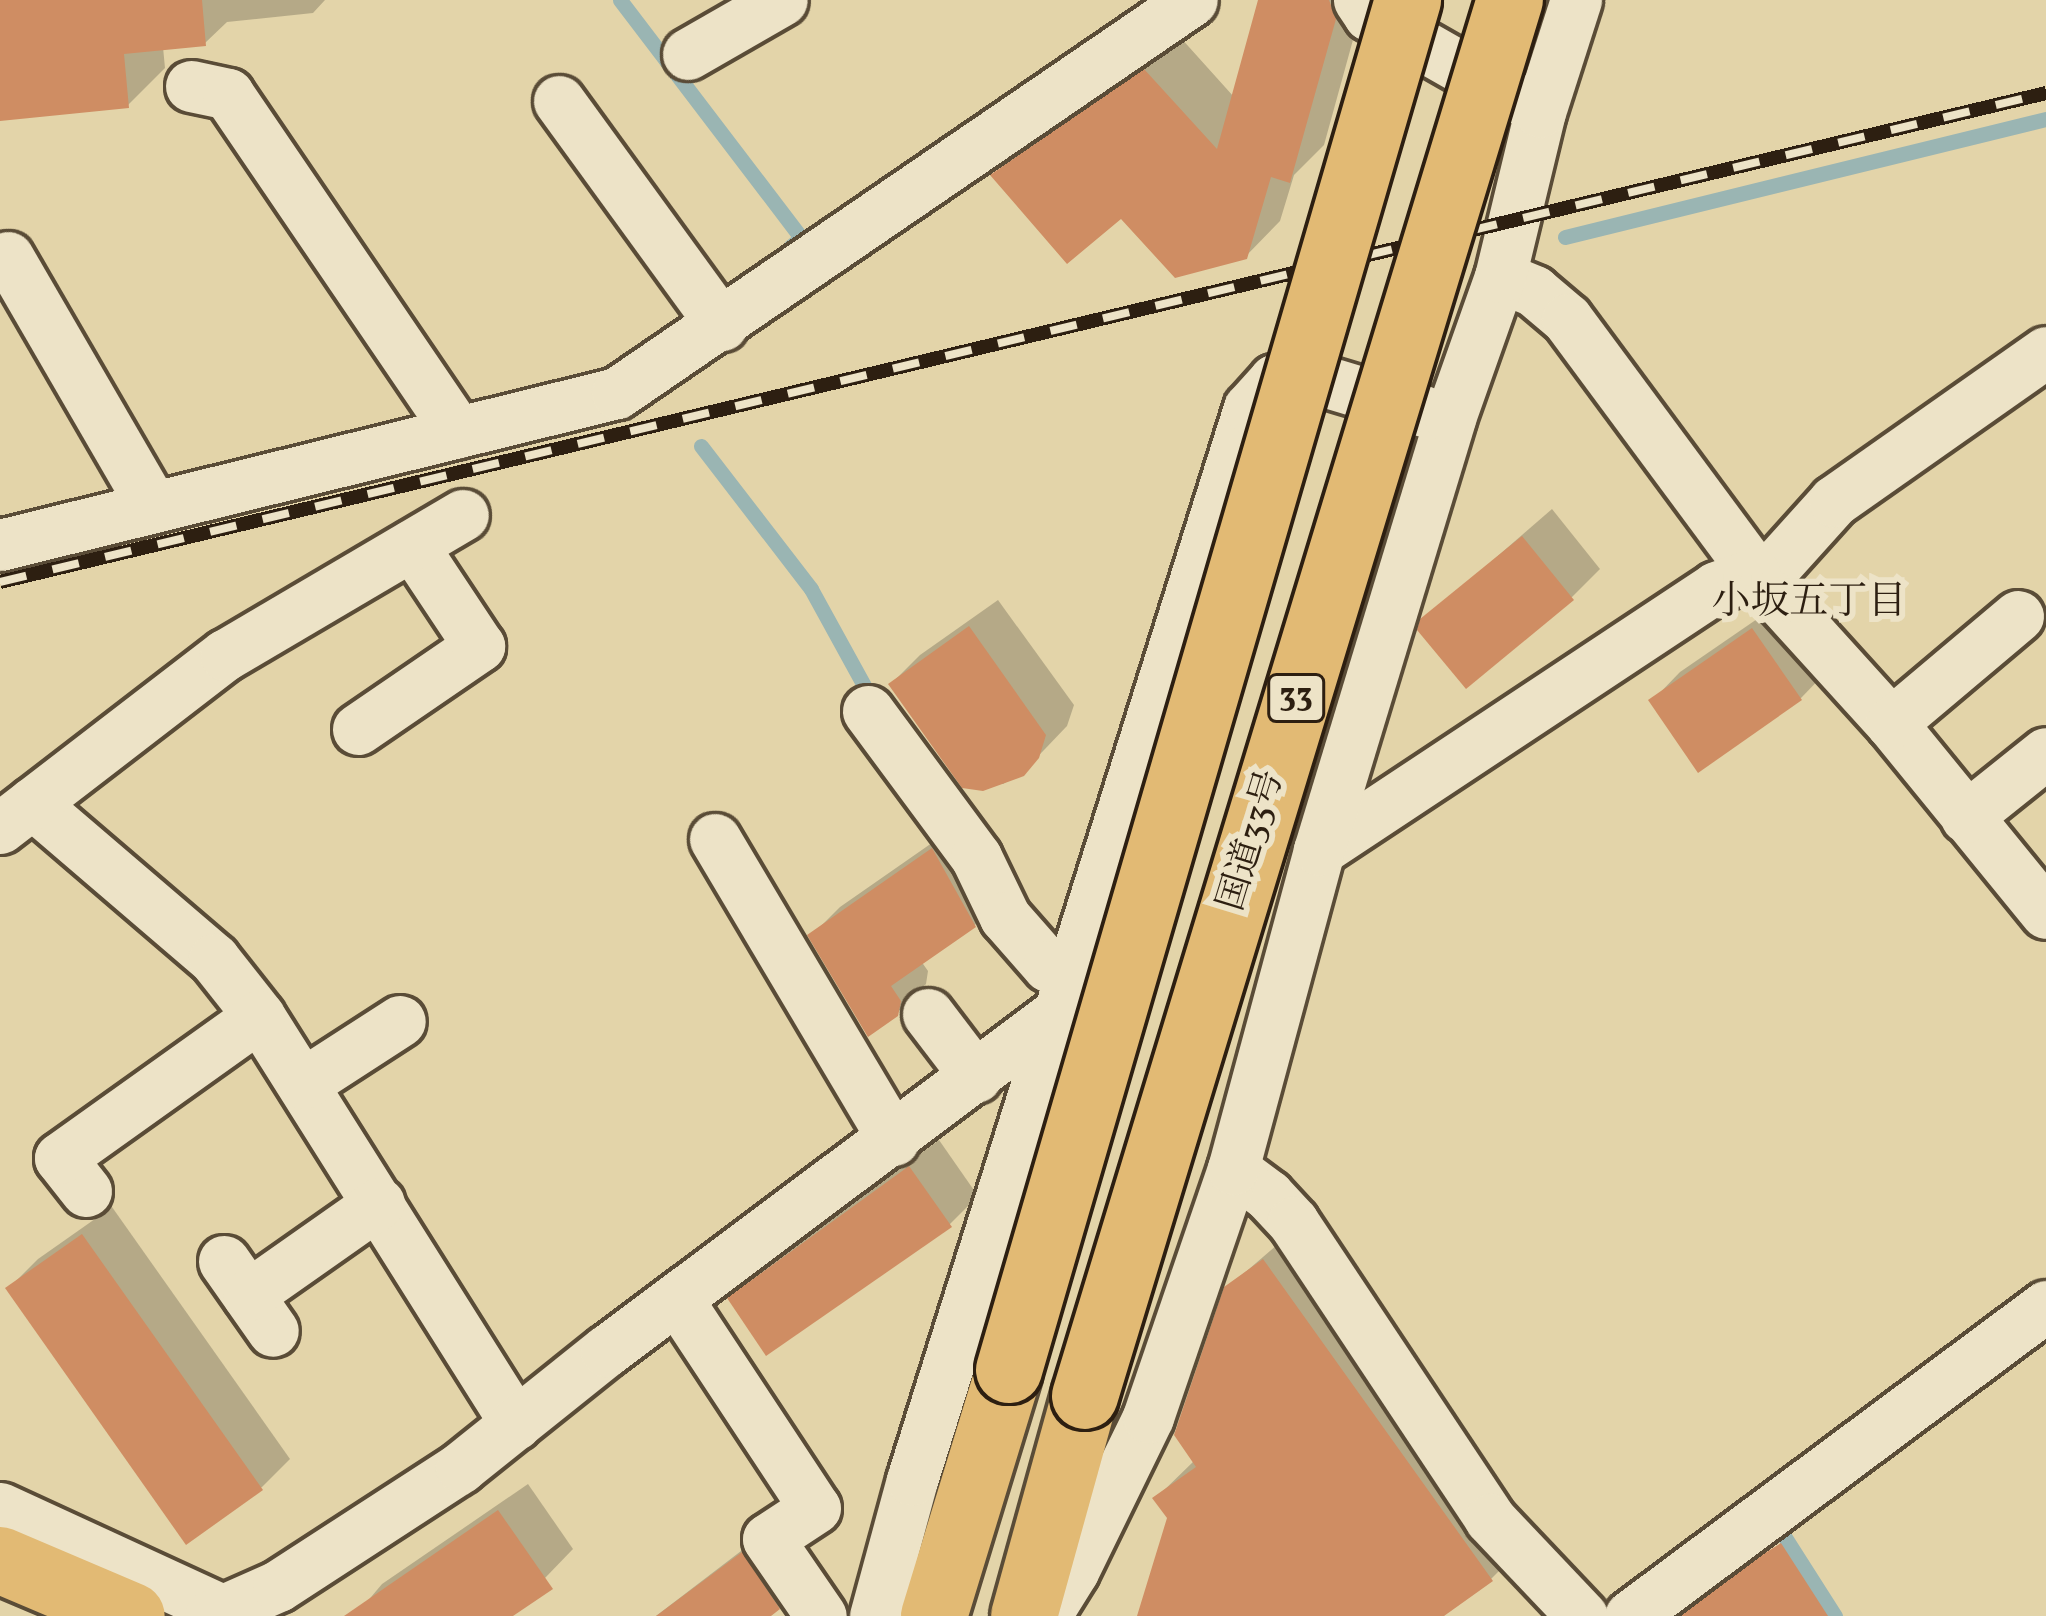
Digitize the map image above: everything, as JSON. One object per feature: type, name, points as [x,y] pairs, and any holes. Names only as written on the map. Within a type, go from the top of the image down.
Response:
[{"type":"highway","name":"33","points":[[934,1616],[1408,0]]},
{"type":"highway","name":"国道33号","points":[[1024,1616],[1085,1396],[1510,0]]},
{"type":"highway","points":[[0,1560],[132,1616]]},
{"type":"highway","points":[[0,1604],[29,1616]]},
{"type":"street","points":[[688,54],[782,0]]},
{"type":"street","points":[[0,545],[617,393],[1192,0]]},
{"type":"street","points":[[1359,0],[1369,14],[1540,112]]},
{"type":"street","points":[[1045,1616],[1083,1594],[1233,1168],[1318,850],[1450,418],[1500,277],[1540,112],[1576,0]]},
{"type":"street","points":[[191,86],[228,94],[458,432]]},
{"type":"street","points":[[559,125],[722,325]]},
{"type":"street","points":[[8,257],[153,507]]},
{"type":"street","points":[[1500,277],[1534,291],[1567,320],[1758,577],[1891,723],[2046,913]]},
{"type":"street","points":[[1318,850],[1716,587],[1758,577],[1834,501],[2040,367]]},
{"type":"street","points":[[875,1616],[912,1480],[1249,408],[1274,380],[1307,376],[1450,418]]},
{"type":"street","points":[[463,515],[225,656],[16,815],[214,958],[304,1083],[516,1424]]},
{"type":"street","points":[[358,729],[479,646],[412,545]]},
{"type":"street","points":[[1891,723],[2018,616]]},
{"type":"street","points":[[868,711],[976,857],[1005,917],[1068,993]]},
{"type":"street","points":[[1966,817],[2046,753]]},
{"type":"street","points":[[715,839],[894,1140]]},
{"type":"street","points":[[0,1508],[216,1614],[278,1586],[461,1467],[976,1077],[1068,993]]},
{"type":"street","points":[[928,1014],[976,1077]]},
{"type":"street","points":[[86,1191],[60,1159],[260,1016]]},
{"type":"street","points":[[304,1083],[400,1021]]},
{"type":"street","points":[[1233,1168],[1293,1222],[1490,1519],[1582,1616]]},
{"type":"street","points":[[248,1296],[379,1203]]},
{"type":"street","points":[[677,1299],[814,1508],[768,1539],[820,1616]]},
{"type":"street","points":[[1630,1616],[2046,1306]]},
{"type":"building","points":[[0,0],[202,0],[206,46],[124,54],[129,108],[0,121]]},
{"type":"building","points":[[1258,0],[1329,0],[1336,19],[1290,183],[1271,177],[1247,259],[1175,278],[1121,219],[1067,264],[990,175],[1144,69],[1217,149]]},
{"type":"building","points":[[1522,536],[1574,600],[1466,689],[1417,630],[1420,619]]},
{"type":"building","points":[[969,626],[1046,735],[1039,758],[1024,776],[983,791],[962,788],[888,684]]},
{"type":"building","points":[[1752,628],[1802,700],[1698,773],[1648,700]]},
{"type":"building","points":[[932,848],[976,927],[891,986],[901,1001],[898,1016],[868,1037],[807,935]]},
{"type":"building","points":[[909,1166],[952,1227],[766,1356],[727,1298]]},
{"type":"building","points":[[82,1234],[263,1490],[186,1545],[5,1288]]},
{"type":"building","points":[[1263,1259],[1493,1581],[1444,1616],[1137,1616],[1167,1518],[1152,1498],[1196,1467],[1174,1435],[1224,1287]]},
{"type":"building","points":[[498,1510],[553,1589],[513,1616],[344,1616]]},
{"type":"building","points":[[1781,1543],[1828,1616],[1680,1616],[1765,1553]]},
{"type":"building","points":[[742,1552],[780,1609],[771,1616],[656,1616]]},
{"type":"waterway","points":[[620,0],[801,238],[790,247]]},
{"type":"waterway","points":[[1565,237],[2046,119]]},
{"type":"waterway","points":[[701,446],[811,589],[873,702]]},
{"type":"waterway","points":[[1784,1520],[1777,1525],[1835,1616]]},
{"type":"railway","points":[[0,582],[2046,93]]},
{"type":"district","name":"小坂五丁目","points":[[1809,603]]}]
